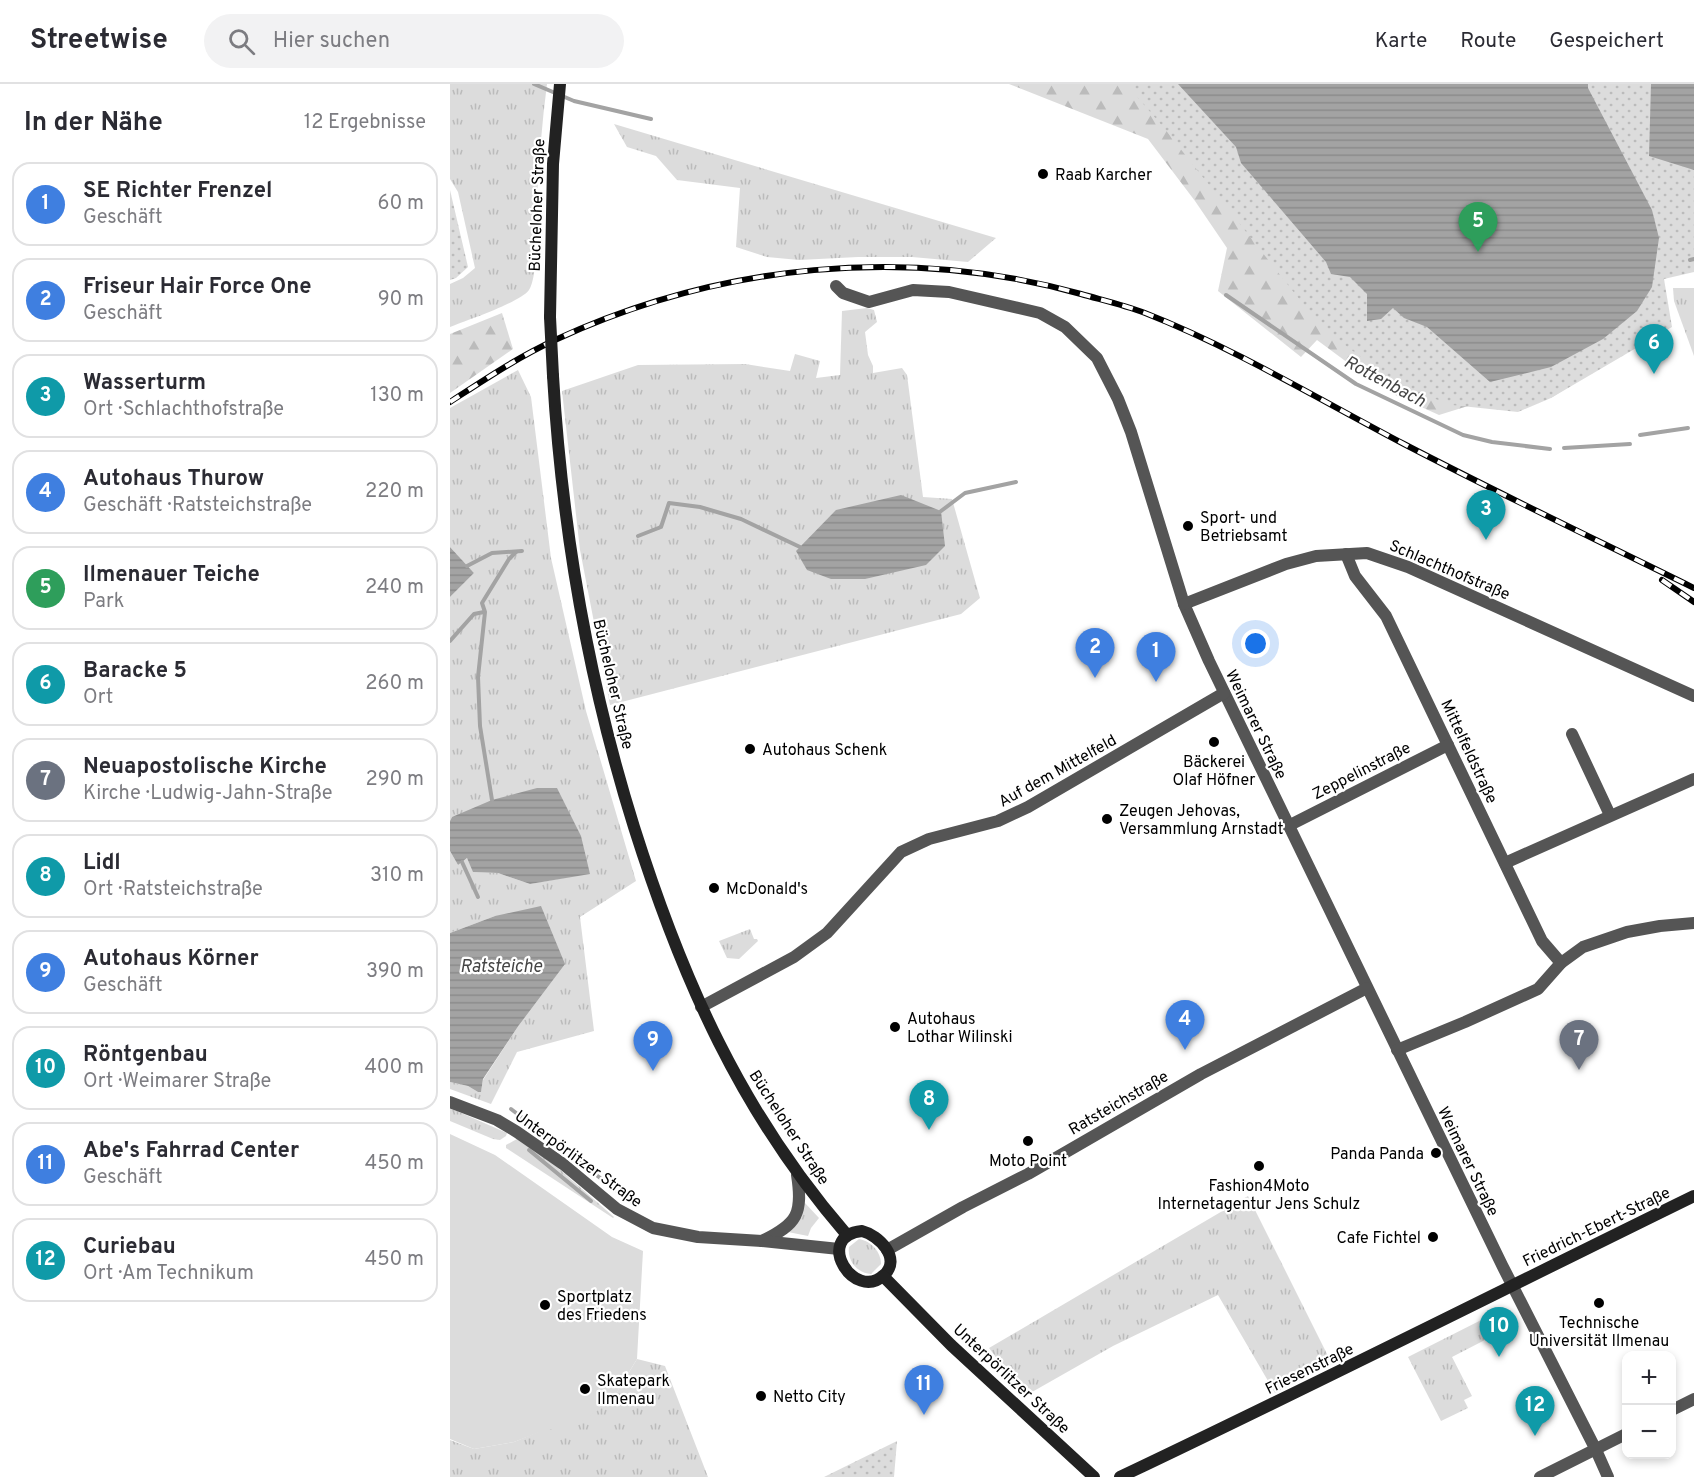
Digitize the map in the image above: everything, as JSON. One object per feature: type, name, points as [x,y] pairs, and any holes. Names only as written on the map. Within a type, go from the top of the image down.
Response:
[{"type":"main road","name":"Bücheloher Straße","points":[[560,84],[550,223],[550,317],[553,376],[565,512],[584,630],[613,756],[647,869],[684,969],[701,1007],[733,1071],[768,1130],[797,1174],[847,1235]]},
{"type":"main road","name":"Friedrich-Ebert-Straße","points":[[1512,1285],[1694,1197]]},
{"type":"main road","points":[[862,1231],[871,1233],[887,1250],[890,1262],[888,1269],[883,1276],[873,1281],[864,1282],[856,1279],[839,1258],[842,1240],[847,1235],[862,1231]]},
{"type":"main road","name":"Unterpörlitzer Straße","points":[[883,1276],[951,1345],[1094,1477]]},
{"type":"main road","name":"Friesenstraße","points":[[1120,1477],[1349,1368],[1512,1285]]},
{"type":"main road","points":[[1147,1477],[1156,1460]]},
{"type":"street","name":"Weimarer Straße","points":[[836,286],[843,293],[869,302],[913,290],[949,292],[1040,313],[1065,327],[1097,358],[1118,399],[1141,463],[1185,604],[1224,693],[1608,1477]]},
{"type":"street","name":"Schlachthofstraße","points":[[1185,604],[1287,564],[1316,556],[1367,553],[1408,567],[1694,696]]},
{"type":"street","name":"Mittelfeldstraße","points":[[1346,554],[1355,576],[1386,616],[1542,941],[1561,963]]},
{"type":"street","name":"Auf dem Mittelfeld","points":[[701,1007],[794,957],[827,933],[901,852],[929,839],[998,821],[1028,807],[1224,693]]},
{"type":"street","points":[[1572,734],[1610,815]]},
{"type":"street","name":"Zeppelinstraße","points":[[1288,826],[1448,745]]},
{"type":"street","points":[[1505,863],[1694,779]]},
{"type":"street","points":[[1397,1050],[1538,989],[1561,963],[1583,947],[1604,939],[1660,926],[1694,923]]},
{"type":"street","name":"Ratsteichstraße","points":[[887,1250],[1028,1174],[1201,1074],[1367,988]]},
{"type":"street","name":"Unterpörlitzer Straße","points":[[450,1102],[497,1120],[518,1132],[563,1164],[617,1209],[648,1226],[698,1237],[839,1249]]},
{"type":"street","points":[[762,1241],[784,1229],[797,1212],[800,1195],[797,1174]]},
{"type":"street","points":[[1676,1408],[1694,1399]]},
{"type":"street","points":[[1540,1477],[1622,1436]]},
{"type":"green space","points":[[450,84],[547,84],[532,283],[524,295],[515,300],[450,327],[450,284],[463,278],[475,268],[458,192],[450,179]]},
{"type":"green space","points":[[1009,84],[1178,84],[1662,248],[1663,327],[1551,398],[1500,396],[1439,415],[1397,396],[1371,380],[1317,340],[1301,357],[1218,291],[1227,248],[1148,139]]},
{"type":"green space","points":[[1126,84],[1694,84],[1694,272],[1664,279],[1672,327],[1551,398],[1518,412],[1452,405],[1403,387],[1346,346],[1307,309],[1164,128]]},
{"type":"green space","points":[[614,124],[996,238],[968,262],[912,257],[799,260],[767,257],[736,247],[740,188],[677,180],[656,156],[627,147]]},
{"type":"green space","points":[[450,190],[468,267],[456,278],[450,280]]},
{"type":"green space","points":[[1673,288],[1694,288],[1694,356],[1674,301]]},
{"type":"green space","points":[[867,308],[874,310],[877,322],[865,332],[873,373],[902,368],[907,375],[923,497],[952,499],[980,598],[961,614],[610,705],[580,550],[562,391],[638,365],[745,364],[790,371],[795,354],[820,361],[816,378],[840,375],[842,311]]},
{"type":"green space","points":[[502,313],[513,349],[450,393],[450,334]]},
{"type":"green space","points":[[518,370],[531,397],[551,558],[586,711],[636,881],[580,917],[594,1031],[517,1052],[491,1104],[450,1089],[450,1082],[481,1091],[483,1080],[519,1025],[495,916],[450,933],[450,851],[458,865],[467,858],[474,872],[498,873],[530,884],[590,873],[452,817],[450,821],[450,597],[474,573],[450,547],[450,408]]},
{"type":"green space","points":[[750,929],[754,939],[758,941],[739,959],[727,958],[719,941]]},
{"type":"green space","points":[[450,1108],[507,1133],[506,1136],[500,1140],[493,1139],[450,1121]]},
{"type":"green space","name":"Sportplatz des Friedens","points":[[450,1134],[495,1155],[612,1237],[643,1251],[637,1359],[611,1402],[580,1422],[540,1432],[514,1442],[474,1449],[450,1439]]},
{"type":"green space","points":[[517,1139],[557,1167],[614,1217],[506,1148],[506,1145]]},
{"type":"green space","points":[[1248,1196],[1332,1364],[1275,1393],[1218,1295],[1113,1346],[1025,1396],[989,1348]]},
{"type":"green space","points":[[805,1203],[819,1218],[808,1236],[788,1232]]},
{"type":"green space","points":[[859,1239],[871,1245],[879,1255],[881,1264],[871,1274],[857,1269],[851,1261],[849,1247]]},
{"type":"green space","points":[[1503,1309],[1512,1326],[1452,1357],[1472,1396],[1464,1400],[1468,1408],[1441,1421],[1408,1357]]},
{"type":"green space","points":[[637,1359],[665,1366],[708,1477],[450,1477],[450,1440],[474,1449],[514,1442],[611,1402]]},
{"type":"green space","points":[[897,1441],[894,1477],[824,1477]]},
{"type":"water","points":[[1178,84],[1588,84],[1588,88],[1652,210],[1659,238],[1652,287],[1637,311],[1603,339],[1551,367],[1490,382],[1427,327],[1404,318],[1393,308],[1381,319],[1367,321],[1367,294],[1350,277],[1331,274],[1326,262],[1241,163],[1236,147]]},
{"type":"water","points":[[1651,84],[1694,84],[1694,170],[1649,156]]},
{"type":"water","points":[[901,495],[941,511],[945,546],[926,565],[865,579],[831,579],[807,570],[796,551],[836,510]]},
{"type":"water","points":[[450,547],[474,573],[450,597]]},
{"type":"water","points":[[537,788],[557,788],[581,836],[590,874],[530,884],[498,873],[473,872],[467,858],[458,865],[450,851],[452,817],[492,800]]},
{"type":"water","name":"Ratsteiche","points":[[541,906],[565,964],[519,1025],[483,1079],[481,1092],[450,1082],[450,933],[495,916]]},
{"type":"waterway","points":[[534,84],[574,101],[651,119]]},
{"type":"waterway","points":[[1690,260],[1694,259]]},
{"type":"waterway","name":"Rottenbach","points":[[1226,295],[1356,384],[1463,435],[1492,442],[1550,449]]},
{"type":"waterway","name":"Rottenbach","points":[[1640,435],[1688,428]]},
{"type":"waterway","name":"Rottenbach","points":[[1564,448],[1630,444]]},
{"type":"waterway","points":[[941,511],[965,493],[1016,482]]},
{"type":"waterway","points":[[638,536],[661,527],[669,503],[700,507],[741,519],[800,547]]},
{"type":"waterway","points":[[467,566],[492,553],[522,551]]},
{"type":"waterway","points":[[492,800],[480,726],[478,677],[485,612],[482,603],[509,559],[516,552]]},
{"type":"waterway","points":[[450,641],[474,614],[484,612]]},
{"type":"waterway","points":[[462,862],[478,897]]},
{"type":"waterway","points":[[511,1109],[564,1150]]},
{"type":"waterway","points":[[529,1150],[591,1201]]},
{"type":"waterway","points":[[578,1161],[633,1203]]},
{"type":"railway","points":[[450,402],[514,361],[555,340],[618,314],[682,294],[747,279],[814,270],[881,267],[948,270],[1015,279],[1121,305],[1211,342],[1440,463],[1694,588]]},
{"type":"railway","points":[[1662,580],[1694,602]]},
{"type":"place","name":"Raab Karcher","points":[[1043,174]]},
{"type":"place","name":"Ilmenauer Teiche","points":[[1478,252]]},
{"type":"place","name":"Baracke 5","points":[[1654,374]]},
{"type":"place","name":"Sport- und Betriebsamt","points":[[1188,526]]},
{"type":"place","name":"Wasserturm","points":[[1486,540]]},
{"type":"place","name":"Friseur Hair Force One","points":[[1095,678]]},
{"type":"place","name":"SE Richter Frenzel","points":[[1156,682]]},
{"type":"place","name":"Bäckerei Olaf Höfner","points":[[1214,742]]},
{"type":"place","name":"Autohaus Schenk","points":[[750,749]]},
{"type":"place","name":"Zeugen Jehovas, Versammlung Arnstadt","points":[[1107,819]]},
{"type":"place","name":"McDonald's","points":[[714,888]]},
{"type":"place","name":"Autohaus Lothar Wilinski","points":[[895,1027]]},
{"type":"place","name":"Autohaus Thurow","points":[[1185,1050]]},
{"type":"place","name":"Neuapostolische Kirche","points":[[1579,1070]]},
{"type":"place","name":"Autohaus Körner","points":[[653,1071]]},
{"type":"place","name":"Lidl","points":[[929,1130]]},
{"type":"place","name":"Moto Point","points":[[1028,1141]]},
{"type":"place","name":"Panda Panda","points":[[1436,1153]]},
{"type":"place","name":"Fashion4Moto Internetagentur Jens Schulz","points":[[1259,1166]]},
{"type":"place","name":"Cafe Fichtel","points":[[1433,1237]]},
{"type":"place","name":"Technische Universität Ilmenau","points":[[1599,1303]]},
{"type":"place","name":"Sportplatz des Friedens","points":[[545,1305]]},
{"type":"place","name":"Röntgenbau","points":[[1499,1357]]},
{"type":"place","name":"Skatepark Ilmenau","points":[[585,1389]]},
{"type":"place","name":"Netto City","points":[[761,1396]]},
{"type":"place","name":"Abe's Fahrrad Center","points":[[924,1415]]},
{"type":"place","name":"Curiebau","points":[[1535,1436]]}]
